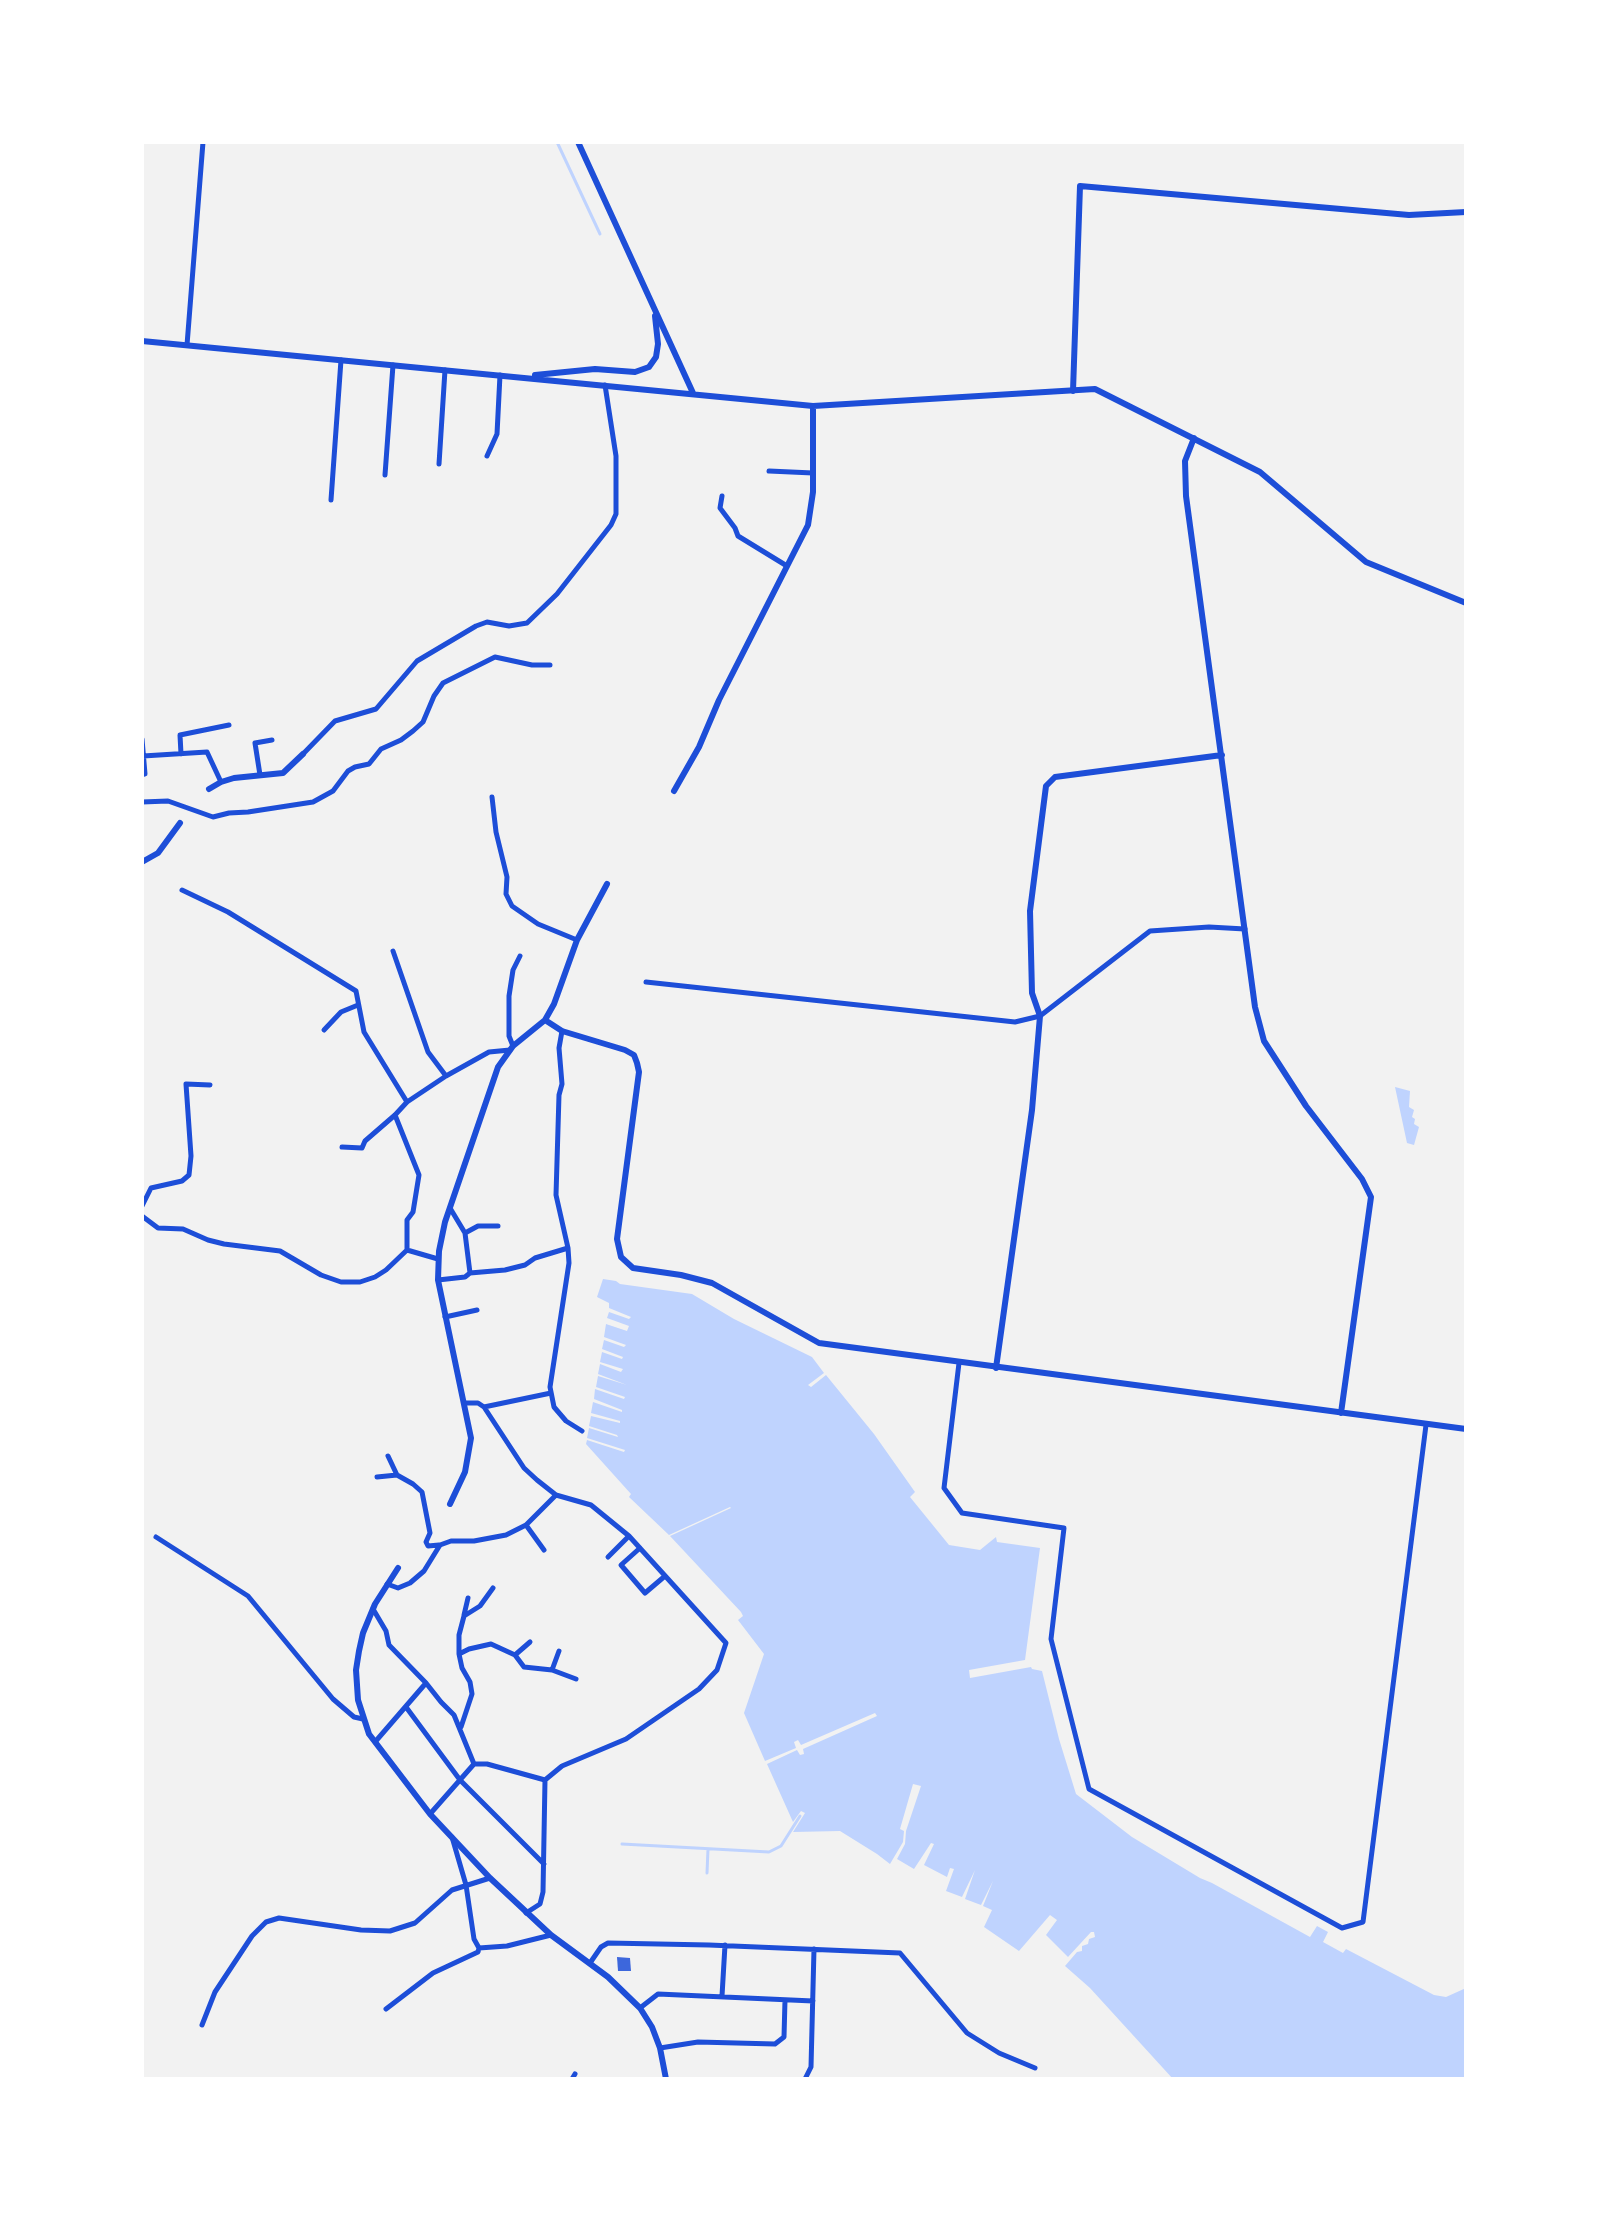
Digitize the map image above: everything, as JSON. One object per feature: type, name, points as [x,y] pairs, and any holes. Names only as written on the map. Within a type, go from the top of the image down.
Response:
[{"type":"street","points":[[187,345],[203,142]]},
{"type":"street","points":[[578,142],[693,393]]},
{"type":"street","points":[[1073,391],[1080,186],[1409,215],[1466,212]]},
{"type":"street","points":[[519,376],[595,369],[635,372],[649,367],[656,357],[658,344],[654,308]]},
{"type":"street","points":[[142,341],[813,406],[1095,389],[1260,472],[1366,562],[1466,603]]},
{"type":"street","points":[[331,500],[341,360]]},
{"type":"street","points":[[385,475],[393,365]]},
{"type":"street","points":[[439,464],[445,370]]},
{"type":"street","points":[[487,456],[497,434],[500,375]]},
{"type":"street","points":[[209,789],[246,775],[283,773],[335,721],[376,709],[417,661],[487,622],[509,626],[527,623],[557,594],[611,525],[616,514],[616,456],[605,385]]},
{"type":"street","points":[[674,791],[699,747],[719,700],[808,525],[813,492],[813,406]]},
{"type":"street","points":[[1194,438],[1186,454],[1184,475],[1255,1007],[1264,1041],[1306,1106],[1362,1179],[1371,1197],[1341,1413]]},
{"type":"street","points":[[769,471],[813,473]]},
{"type":"street","points":[[722,496],[720,508],[738,536],[788,566]]},
{"type":"street","points":[[142,802],[168,801],[213,817],[313,802],[333,791],[348,771],[369,764],[381,749],[401,740],[423,722],[443,683],[495,657],[532,665],[550,665]]},
{"type":"street","points":[[181,754],[180,735],[229,725]]},
{"type":"street","points":[[142,739],[145,774],[142,775]]},
{"type":"street","points":[[260,775],[255,743],[272,740]]},
{"type":"street","points":[[143,756],[207,752],[221,782]]},
{"type":"street","points":[[996,1368],[1032,1110],[1040,1016],[1032,993],[1030,911],[1046,786],[1055,777],[1222,755]]},
{"type":"street","points":[[492,797],[496,832],[507,877],[506,894],[512,906],[538,924],[577,940]]},
{"type":"street","points":[[142,862],[158,853],[180,823]]},
{"type":"street","points":[[450,1504],[465,1472],[471,1438],[438,1280],[441,1239],[498,1067],[512,1048],[545,1020],[554,1004],[577,940],[607,884]]},
{"type":"street","points":[[182,890],[228,912],[356,991],[364,1032],[407,1102]]},
{"type":"street","points":[[646,982],[1015,1022],[1040,1016],[1150,931],[1209,927],[1245,929]]},
{"type":"street","points":[[393,951],[428,1052],[446,1076]]},
{"type":"street","points":[[512,1048],[509,996],[513,970],[520,956]]},
{"type":"street","points":[[324,1030],[341,1012],[358,1005]]},
{"type":"street","points":[[545,1020],[562,1031],[625,1050],[634,1055],[637,1063],[639,1072],[617,1239],[621,1257],[627,1264],[643,1271],[681,1275],[712,1283],[819,1343],[1466,1429]]},
{"type":"street","points":[[562,1031],[556,1195],[569,1263],[550,1387],[554,1407],[566,1421],[582,1431]]},
{"type":"street","points":[[342,1147],[362,1148],[365,1141],[407,1102],[446,1076],[489,1052],[512,1048]]},
{"type":"street","points":[[142,1206],[151,1188],[182,1181],[189,1175],[191,1156],[186,1084],[210,1085]]},
{"type":"street","points":[[395,1115],[419,1175],[413,1212],[407,1220],[405,1231],[407,1250]]},
{"type":"street","points":[[450,1208],[465,1233],[470,1273]]},
{"type":"street","points":[[142,1216],[158,1228],[183,1229],[224,1244],[280,1251],[321,1275],[341,1282],[360,1282],[375,1277],[407,1250]]},
{"type":"street","points":[[465,1233],[478,1226],[498,1226]]},
{"type":"street","points":[[438,1280],[505,1270],[568,1248]]},
{"type":"street","points":[[407,1250],[438,1259]]},
{"type":"street","points":[[445,1317],[464,1310],[477,1310]]},
{"type":"street","points":[[959,1363],[944,1488],[962,1513],[1064,1528],[1051,1639],[1089,1789],[1342,1928],[1363,1922],[1426,1425]]},
{"type":"street","points":[[484,1407],[551,1393]]},
{"type":"street","points":[[465,1403],[478,1403],[484,1407],[524,1468],[556,1495],[591,1505],[629,1536],[726,1643],[717,1670],[699,1689],[626,1739],[562,1766],[545,1780],[543,1892],[540,1904],[526,1913]]},
{"type":"street","points":[[388,1456],[397,1475]]},
{"type":"street","points":[[377,1477],[397,1475],[422,1492],[430,1533],[426,1542],[428,1546],[506,1535],[526,1525],[556,1495]]},
{"type":"street","points":[[526,1525],[544,1550]]},
{"type":"street","points":[[608,1557],[629,1536]]},
{"type":"street","points":[[156,1537],[248,1596],[333,1699],[354,1717],[363,1719]]},
{"type":"street","points":[[387,1584],[398,1588],[410,1583],[424,1571],[440,1545]]},
{"type":"street","points":[[640,1548],[621,1565],[645,1593],[665,1576]]},
{"type":"street","points":[[398,1568],[373,1609],[363,1633],[356,1670],[358,1700],[374,1742],[430,1814],[490,1878],[551,1935],[590,1963],[640,2008],[660,2048],[666,2079]]},
{"type":"street","points":[[464,1616],[480,1606],[493,1588]]},
{"type":"street","points":[[461,1727],[472,1694],[459,1654],[459,1635],[468,1598]]},
{"type":"street","points":[[373,1609],[386,1631],[389,1645],[454,1715],[474,1764]]},
{"type":"street","points":[[515,1655],[530,1642]]},
{"type":"street","points":[[459,1654],[491,1644],[515,1655],[524,1667],[552,1670],[576,1679]]},
{"type":"street","points":[[552,1670],[559,1651]]},
{"type":"street","points":[[374,1742],[426,1683]]},
{"type":"street","points":[[406,1707],[460,1780],[544,1864]]},
{"type":"street","points":[[430,1814],[474,1764],[487,1764],[545,1780]]},
{"type":"street","points":[[452,1836],[466,1885],[474,1939],[479,1948]]},
{"type":"street","points":[[202,2025],[215,1992],[252,1936],[266,1922],[279,1918],[390,1931],[415,1923],[452,1890],[490,1878]]},
{"type":"street","points":[[479,1948],[507,1946],[551,1935]]},
{"type":"street","points":[[590,1963],[601,1947],[608,1943],[900,1953],[967,2033],[999,2053],[1035,2068]]},
{"type":"street","points":[[722,1997],[725,1945]]},
{"type":"street","points":[[386,2009],[433,1973],[478,1952],[479,1948]]},
{"type":"street","points":[[805,2079],[811,2067],[814,1949]]},
{"type":"street","points":[[640,2008],[658,1994],[813,2001]]},
{"type":"street","points":[[660,2048],[698,2042],[775,2044],[784,2037],[785,2000]]},
{"type":"water","points":[[1395,1087],[1410,1091],[1409,1107],[1414,1110],[1414,1124],[1419,1127],[1414,1145],[1407,1143]]},
{"type":"water","points":[[603,1279],[692,1294],[734,1319],[812,1357],[824,1373],[808,1385],[811,1387],[826,1375],[874,1434],[915,1492],[910,1497],[949,1545],[980,1550],[996,1537],[997,1542],[1040,1548],[1025,1660],[969,1670],[970,1678],[1031,1667],[1042,1671],[1076,1794],[1132,1837],[1200,1878],[1310,1937],[1317,1926],[1328,1932],[1323,1942],[1343,1953],[1346,1949],[1434,1995],[1446,1997],[1466,1988],[1466,2079],[1173,2079],[1090,1988],[1065,1966],[1077,1952],[1082,1951],[1082,1946],[1088,1944],[1089,1939],[1095,1937],[1094,1932],[1068,1957],[1046,1935],[1057,1920],[1050,1915],[1019,1951],[984,1927],[992,1910],[983,1906],[993,1881],[981,1905],[965,1899],[975,1870],[962,1897],[946,1891],[954,1869],[950,1868],[947,1877],[924,1865],[934,1844],[931,1843],[914,1869],[897,1859],[905,1844],[906,1831],[921,1786],[913,1784],[900,1829],[904,1831],[903,1842],[890,1864],[840,1831],[793,1832],[805,1813],[801,1811],[793,1822],[767,1764],[797,1750],[800,1755],[804,1754],[803,1749],[877,1716],[875,1713],[801,1745],[798,1740],[794,1742],[796,1748],[765,1761],[744,1713],[764,1654],[738,1620],[743,1616],[741,1612],[670,1536],[731,1508],[669,1535],[629,1497],[631,1494],[586,1444],[587,1440],[625,1450],[587,1438],[589,1428],[618,1437],[589,1426],[591,1416],[620,1423],[591,1413],[593,1402],[622,1412],[594,1399],[595,1389],[625,1397],[596,1387],[598,1376],[627,1385],[598,1374],[600,1364],[621,1372],[623,1369],[600,1362],[602,1352],[623,1357],[602,1349],[604,1340],[626,1345],[604,1337],[606,1324],[627,1331],[629,1326],[607,1318],[609,1312],[631,1317],[609,1308],[609,1303],[597,1297]]},
{"type":"building","points":[[617,1957],[630,1958],[631,1971],[618,1971]]},
{"type":"waterway","points":[[557,142],[600,234]]},
{"type":"waterway","points":[[622,1844],[769,1852],[781,1846],[800,1816]]},
{"type":"waterway","points":[[707,1873],[708,1849]]}]
